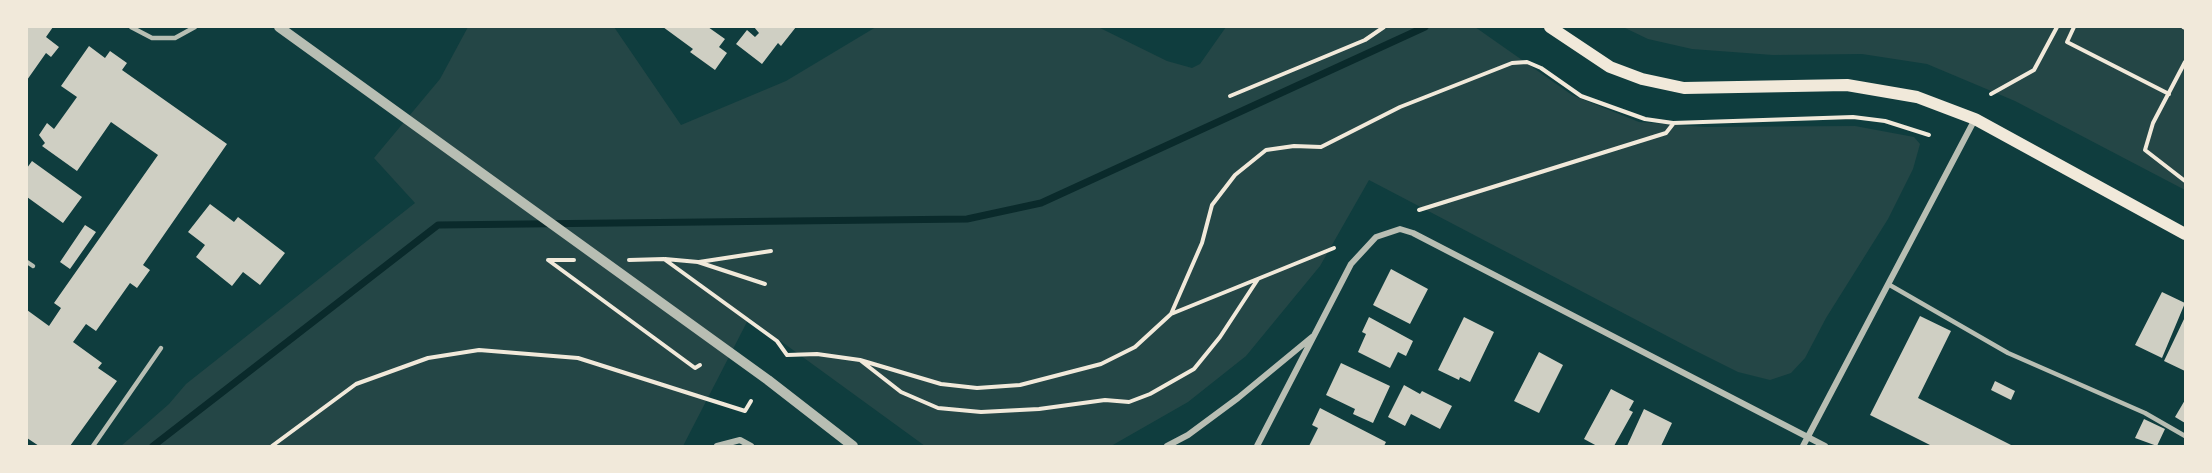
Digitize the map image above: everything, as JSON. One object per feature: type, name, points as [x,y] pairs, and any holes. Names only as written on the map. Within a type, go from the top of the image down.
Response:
[{"type":"main road","points":[[1550,27],[1610,67],[1642,79],[1684,88],[1847,85],[1917,97],[1975,119],[2185,234]]},
{"type":"street","points":[[279,27],[622,274],[853,446]]},
{"type":"street","points":[[1803,446],[1975,119]]},
{"type":"street","points":[[1257,446],[1351,264],[1376,237],[1400,229],[1413,233],[1825,446]]},
{"type":"street","points":[[1167,446],[1188,435],[1238,398],[1315,334]]},
{"type":"street","points":[[717,446],[740,440],[751,446]]},
{"type":"lane","points":[[131,27],[152,38],[175,38],[195,27]]},
{"type":"lane","points":[[27,262],[33,266]]},
{"type":"lane","points":[[1888,284],[2008,353],[2145,413],[2185,436]]},
{"type":"lane","points":[[93,446],[161,348]]},
{"type":"path","points":[[1230,96],[1365,40],[1384,27]]},
{"type":"path","points":[[1991,94],[2034,70],[2056,27]]},
{"type":"path","points":[[2074,27],[2067,42],[2169,94]]},
{"type":"path","points":[[1171,314],[1202,243],[1212,205],[1234,175],[1266,150],[1294,146],[1321,147],[1400,107],[1512,63],[1527,62],[1541,68],[1581,96],[1645,119],[1674,123],[1853,117],[1885,121],[1929,135]]},
{"type":"path","points":[[2185,62],[2153,123],[2145,150],[2185,181]]},
{"type":"path","points":[[1419,210],[1666,133],[1674,123]]},
{"type":"path","points":[[787,355],[818,354],[860,360],[941,384],[977,388],[1020,385],[1101,364],[1136,347],[1171,314],[1334,249]]},
{"type":"path","points":[[698,262],[771,251]]},
{"type":"path","points":[[664,259],[698,262],[765,284]]},
{"type":"path","points":[[860,360],[901,392],[938,408],[981,412],[1039,409],[1105,400],[1129,402],[1160,389],[1194,369],[1220,337],[1258,279]]},
{"type":"path","points":[[272,446],[356,384],[429,358],[478,350],[578,358],[745,411],[751,401]]},
{"type":"shaded area","points":[[468,27],[614,27],[681,125],[786,81],[876,27],[1098,27],[1167,61],[1192,68],[1200,64],[1226,27],[1475,27],[1572,95],[1639,122],[1705,127],[1855,126],[1914,137],[1920,144],[1913,169],[1888,219],[1826,318],[1805,358],[1791,373],[1770,380],[1738,372],[1369,180],[1320,266],[1246,356],[1188,402],[1111,446],[925,446],[749,318],[683,446],[121,446],[169,404],[186,384],[415,203],[374,158],[440,79]]},
{"type":"shaded area","points":[[1623,27],[2185,27],[2185,190],[2015,101],[1927,64],[1862,54],[1773,55],[1692,49],[1648,39]]},
{"type":"building","points":[[27,27],[53,27],[46,37],[59,47],[51,57],[46,53],[27,80]]},
{"type":"building","points":[[663,27],[708,27],[725,39],[719,47],[727,53],[715,70],[690,52],[693,49]]},
{"type":"building","points":[[754,27],[796,27],[781,46],[778,43],[762,64],[736,44],[747,30],[755,37],[759,33]]},
{"type":"building","points":[[89,46],[105,58],[110,51],[127,63],[122,70],[227,144],[143,265],[150,270],[137,288],[130,283],[96,331],[86,324],[73,342],[102,363],[98,368],[117,381],[70,446],[39,446],[27,438],[27,310],[49,326],[61,308],[54,303],[158,155],[111,122],[77,171],[42,146],[45,143],[39,135],[47,123],[54,129],[77,97],[61,86]]},
{"type":"building","points":[[32,161],[82,197],[63,223],[27,197],[27,168]]},
{"type":"building","points":[[210,204],[234,222],[238,217],[285,253],[260,285],[243,272],[232,286],[196,257],[205,245],[188,232]]},
{"type":"building","points":[[85,225],[96,232],[70,269],[60,262]]},
{"type":"building","points":[[1391,269],[1428,289],[1410,324],[1373,305]]},
{"type":"building","points":[[2162,292],[2185,303],[2162,358],[2135,345]]},
{"type":"building","points":[[1920,316],[1951,331],[1918,398],[2013,446],[1932,446],[1870,415]]},
{"type":"building","points":[[1369,317],[1413,341],[1406,356],[1398,352],[1390,368],[1358,352],[1366,334],[1362,332]]},
{"type":"building","points":[[1464,317],[1494,332],[1470,382],[1460,377],[1459,380],[1438,370]]},
{"type":"building","points":[[2185,317],[2185,371],[2164,361]]},
{"type":"building","points":[[1539,352],[1563,365],[1539,413],[1514,401]]},
{"type":"building","points":[[1341,363],[1390,386],[1373,423],[1353,414],[1355,409],[1326,395]]},
{"type":"building","points":[[1995,381],[2015,391],[2011,400],[1991,390]]},
{"type":"building","points":[[1404,385],[1420,394],[1422,391],[1452,406],[1440,429],[1411,414],[1405,426],[1388,417]]},
{"type":"building","points":[[1611,389],[1634,401],[1629,410],[1633,412],[1614,446],[1597,446],[1584,439]]},
{"type":"building","points":[[2185,400],[2185,423],[2175,417]]},
{"type":"building","points":[[1320,408],[1386,442],[1384,446],[1309,446],[1318,428],[1312,425]]},
{"type":"building","points":[[1644,409],[1672,423],[1661,446],[1627,446]]},
{"type":"building","points":[[2144,419],[2165,429],[2157,446],[2135,438]]},
{"type":"waterway","points":[[153,446],[438,225],[967,219],[1041,203],[1425,27]]}]
